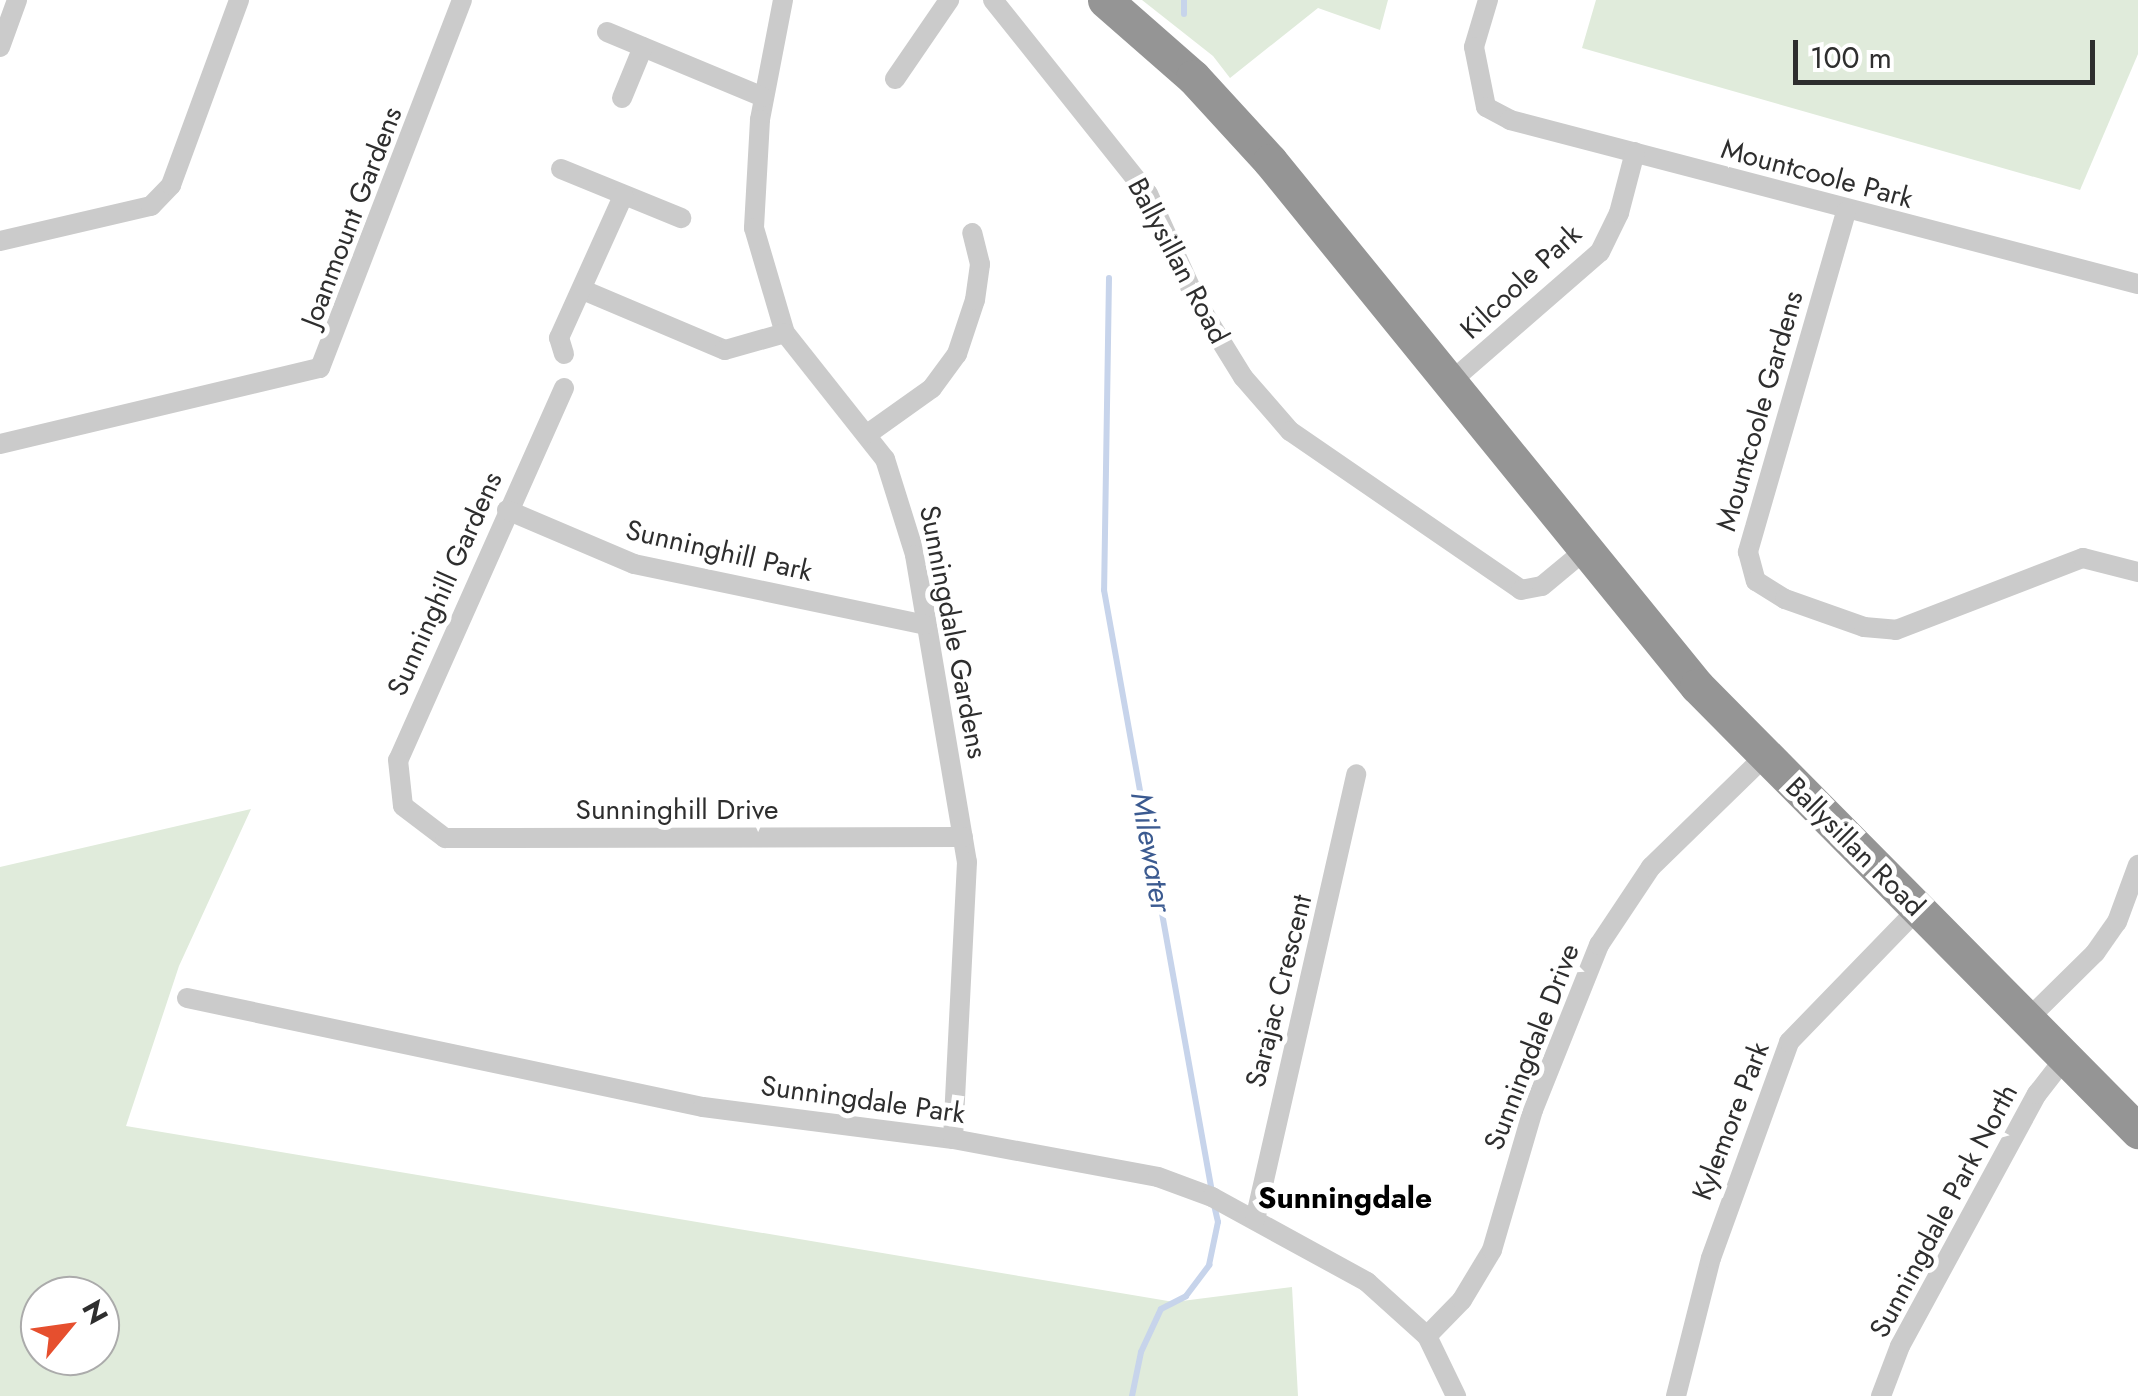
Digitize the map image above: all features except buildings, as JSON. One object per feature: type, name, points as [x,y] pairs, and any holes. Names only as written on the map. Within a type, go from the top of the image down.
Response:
[{"type":"highway","name":"Ballysillan Road","points":[[1105,0],[1238,125],[1583,552],[1765,756],[2138,1132]]},
{"type":"street","points":[[0,47],[18,0]]},
{"type":"street","points":[[0,241],[151,206],[171,185],[239,0]]},
{"type":"street","name":"Joanmount Gardens","points":[[0,444],[320,368],[462,0]]},
{"type":"street","name":"Sunningdale Gardens","points":[[784,0],[763,97],[752,180],[754,228],[784,332],[870,433],[896,488],[964,837],[953,1139]]},
{"type":"street","points":[[895,79],[948,0]]},
{"type":"street","name":"Ballysillan Road","points":[[993,0],[1148,194],[1198,304],[1243,377],[1290,431],[1521,590],[1542,586],[1583,552]]},
{"type":"street","name":"Mountcoole Park","points":[[1488,0],[1474,47],[1486,107],[1510,120],[1846,212],[2138,284]]},
{"type":"street","points":[[607,32],[763,97]]},
{"type":"street","points":[[622,98],[642,46]]},
{"type":"street","name":"Kilcoole Park","points":[[1448,384],[1600,252],[1620,212],[1635,152]]},
{"type":"street","points":[[561,169],[682,218]]},
{"type":"street","points":[[564,354],[559,338],[584,290],[623,196]]},
{"type":"street","name":"Mountcoole Gardens","points":[[1846,212],[1748,552],[1756,580],[1817,610],[1896,630],[2083,558],[2138,572]]},
{"type":"street","points":[[870,433],[932,388],[957,354],[976,300],[980,264],[972,232]]},
{"type":"street","points":[[584,290],[726,350],[784,332]]},
{"type":"street","name":"Sunninghill Gardens","points":[[403,806],[398,760],[564,388]]},
{"type":"street","name":"Sunninghill Park","points":[[507,510],[634,564],[925,625]]},
{"type":"street","name":"Sunningdale Drive","points":[[1428,1336],[1462,1300],[1492,1250],[1533,1110],[1600,945],[1651,867],[1765,756]]},
{"type":"street","name":"Sarajac Crescent","points":[[1256,1220],[1265,1156],[1313,979],[1356,774]]},
{"type":"street","name":"Sunninghill Drive","points":[[403,806],[445,838],[964,837]]},
{"type":"street","points":[[2028,1019],[2096,953],[2117,922],[2138,865]]},
{"type":"street","name":"Kylemore Park","points":[[1676,1396],[1710,1258],[1790,1042],[1917,910]]},
{"type":"street","name":"Sunningdale Park","points":[[187,998],[704,1107],[953,1139],[1158,1177],[1219,1201],[1367,1282],[1428,1336],[1456,1396]]},
{"type":"street","name":"Sunningdale Park North","points":[[1881,1396],[1900,1346],[2036,1094],[2066,1058]]},
{"type":"green space","points":[[1142,0],[1388,0],[1380,30],[1318,8],[1230,78],[1213,56]]},
{"type":"green space","points":[[1596,0],[2138,0],[2138,54],[2080,190],[1582,48]]},
{"type":"green space","points":[[251,809],[179,966],[126,1126],[1174,1302],[1292,1287],[1298,1396],[0,1396],[0,867]]},
{"type":"waterway","name":"Milewater","points":[[1184,0],[1184,14]]},
{"type":"waterway","name":"Milewater","points":[[1109,278],[1104,590],[1212,1192]]},
{"type":"waterway","name":"Milewater","points":[[1132,1396],[1141,1352],[1161,1309],[1186,1296],[1209,1265],[1218,1222],[1214,1204]]},
{"type":"district","name":"Sunningdale","points":[[1345,1198]]}]
